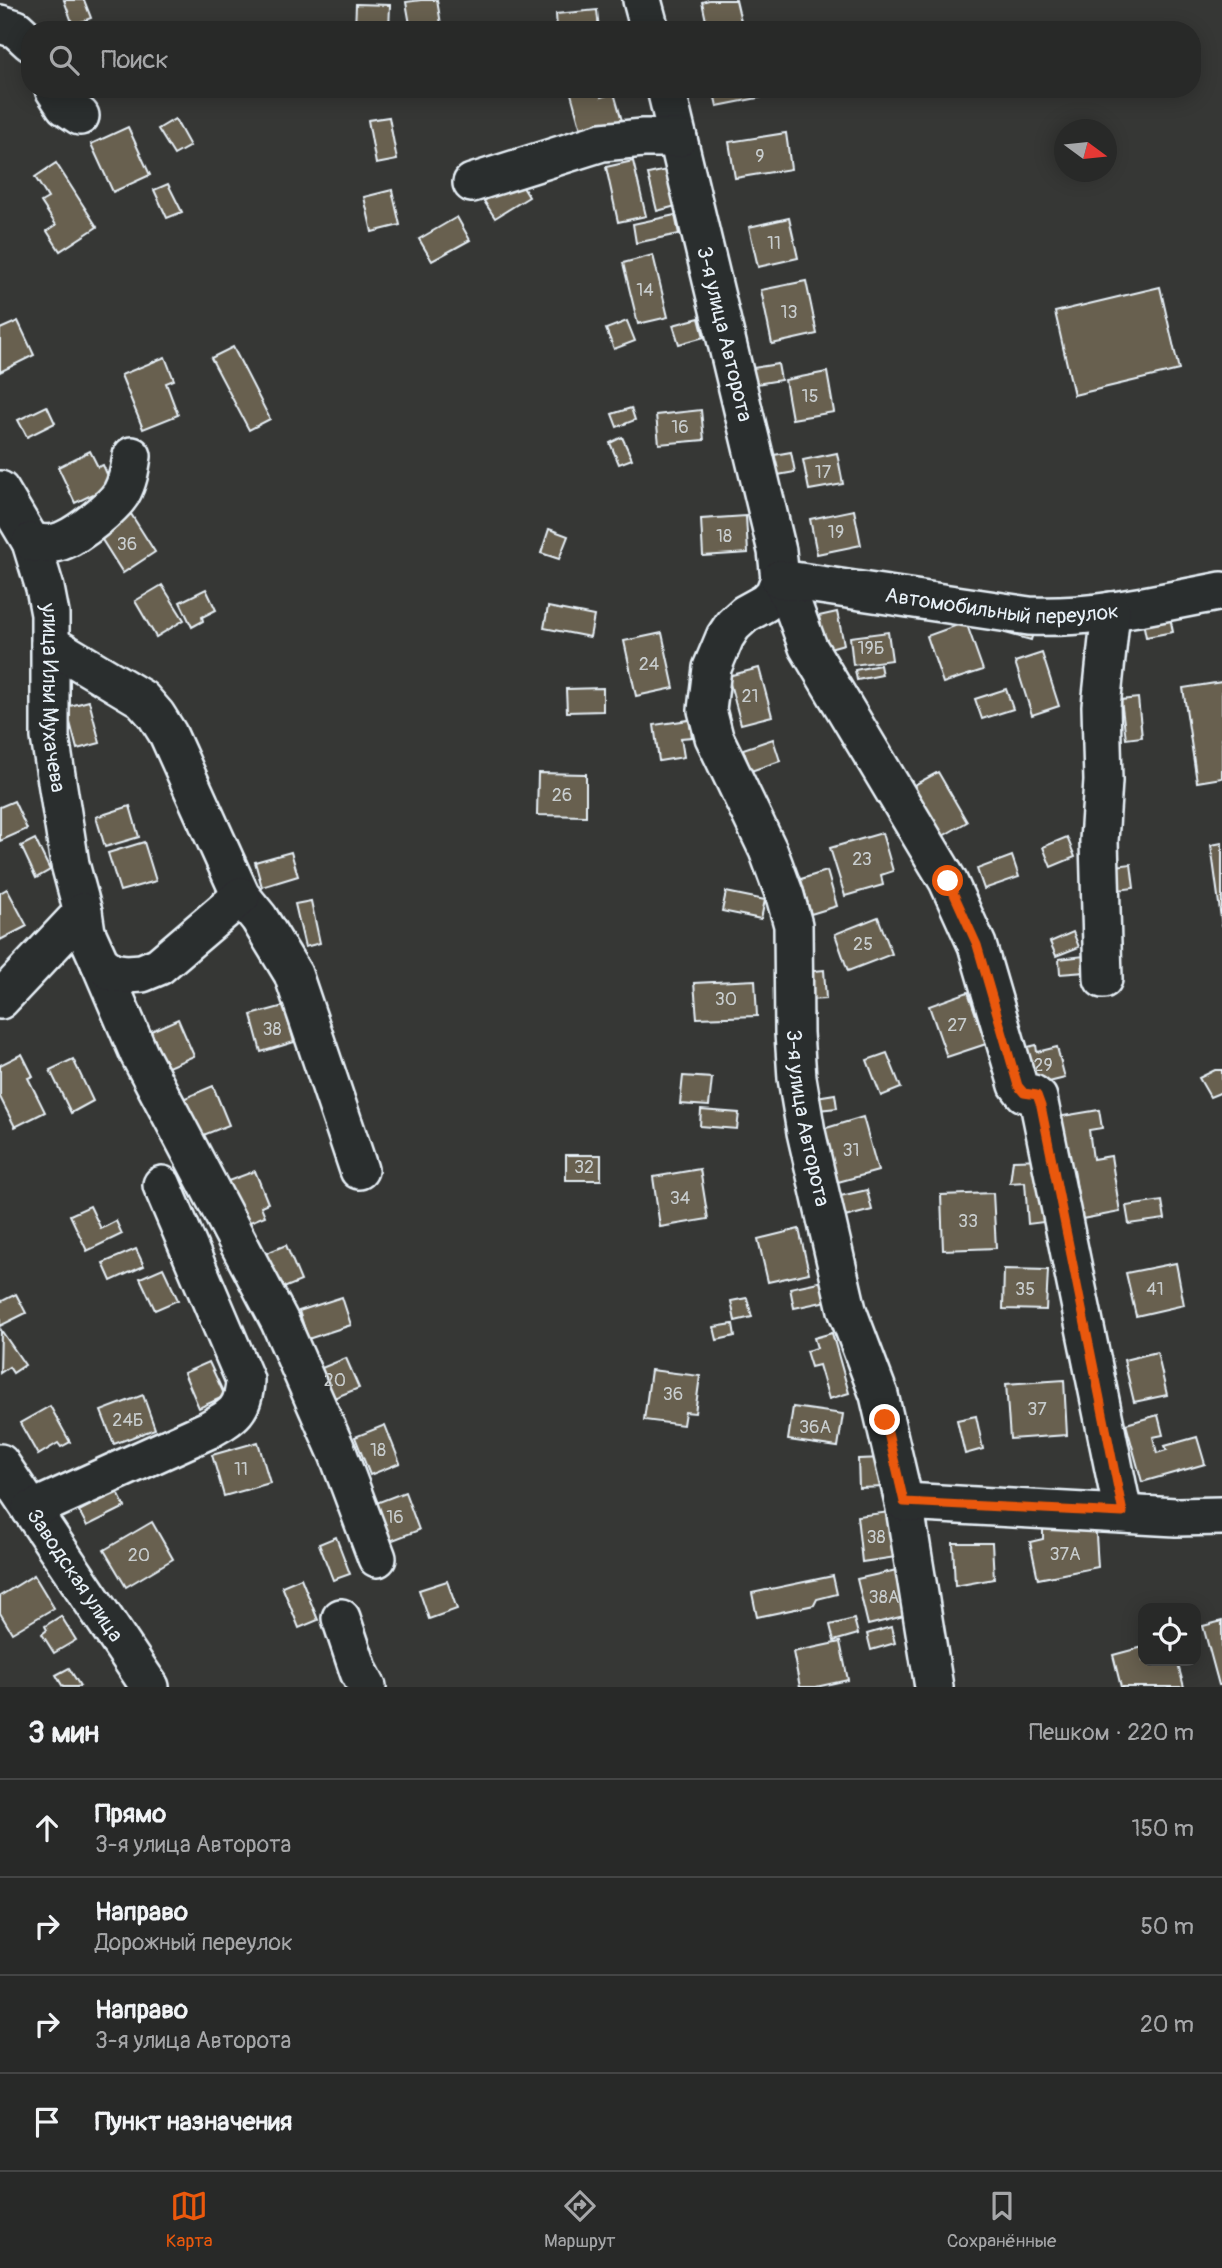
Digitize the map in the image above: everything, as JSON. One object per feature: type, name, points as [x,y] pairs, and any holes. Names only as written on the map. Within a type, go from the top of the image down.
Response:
[{"type":"street","points":[[642,0],[648,21]]},
{"type":"street","points":[[0,24],[16,29],[21,34]]},
{"type":"street","points":[[60,98],[65,106],[80,116]]},
{"type":"street","name":"3-я улица Авторота","points":[[668,98],[777,551],[780,579],[808,647],[948,881],[977,945],[1018,1086],[1024,1093],[1038,1098],[1123,1513]]},
{"type":"street","points":[[472,183],[602,142],[678,138]]},
{"type":"street","points":[[31,542],[50,543],[64,540],[105,510],[124,488],[132,456]]},
{"type":"street","name":"улица Ильи Мухачева","points":[[0,490],[31,542],[46,588],[50,614],[50,737],[70,864],[86,932],[139,1054],[280,1322],[338,1454],[377,1558]]},
{"type":"street","name":"3-я улица Авторота","points":[[780,579],[774,594],[739,619],[726,638],[712,668],[707,710],[714,737],[768,850],[793,925],[797,1078],[806,1132],[847,1310],[879,1395],[904,1502],[934,1687]]},
{"type":"street","name":"Автомобильный переулок","points":[[780,579],[1029,616],[1059,617],[1111,611],[1222,591]]},
{"type":"street","points":[[1103,979],[1099,841],[1102,781],[1101,706],[1111,611]]},
{"type":"street","points":[[50,644],[142,699],[168,734],[241,896],[259,918],[293,974],[359,1170]]},
{"type":"street","points":[[100,963],[112,972],[127,974],[142,973],[159,966],[241,896]]},
{"type":"street","points":[[0,1000],[83,912]]},
{"type":"street","points":[[32,1510],[208,1430],[224,1421],[241,1406],[245,1380],[162,1185]]},
{"type":"street","name":"Заводская улица","points":[[0,1463],[150,1687]]},
{"type":"street","points":[[904,1502],[1176,1517],[1222,1516]]},
{"type":"street","points":[[341,1618],[359,1672],[367,1687]]},
{"type":"building","points":[[64,0],[84,0],[91,18],[72,21]]},
{"type":"building","points":[[437,0],[440,21],[409,21],[406,2]]},
{"type":"building","points":[[736,0],[741,21],[706,21],[702,2]]},
{"type":"building","points":[[356,4],[390,5],[389,21],[355,21]]},
{"type":"building","points":[[597,10],[598,21],[556,21],[556,14]]},
{"type":"building","points":[[572,98],[615,98],[623,124],[583,137]]},
{"type":"building","points":[[715,98],[758,98],[717,106]]},
{"type":"building","points":[[389,117],[397,160],[376,164],[368,120]]},
{"type":"building","points":[[175,119],[190,146],[174,155],[158,129]]},
{"type":"building","points":[[128,127],[150,175],[113,192],[91,144]]},
{"type":"building","points":[[786,133],[791,169],[735,178],[729,142]]},
{"type":"building","points":[[633,161],[646,216],[618,222],[606,167]]},
{"type":"building","points":[[56,163],[97,227],[60,251],[47,231],[56,225],[41,202],[48,198],[35,177]]},
{"type":"building","points":[[667,170],[676,206],[657,211],[648,174]]},
{"type":"building","points":[[518,179],[529,197],[495,218],[484,201]]},
{"type":"building","points":[[168,184],[182,212],[167,218],[154,190]]},
{"type":"building","points":[[392,190],[400,225],[372,232],[364,197]]},
{"type":"building","points":[[675,215],[679,234],[636,243],[633,224]]},
{"type":"building","points":[[457,217],[470,240],[432,261],[419,239]]},
{"type":"building","points":[[789,218],[798,258],[758,267],[749,227]]},
{"type":"building","points":[[653,255],[668,317],[638,324],[623,263]]},
{"type":"building","points":[[806,281],[817,334],[772,344],[761,290]]},
{"type":"building","points":[[1160,287],[1179,370],[1074,395],[1055,312]]},
{"type":"building","points":[[699,318],[704,337],[679,344],[673,325]]},
{"type":"building","points":[[18,321],[34,355],[0,372],[0,329]]},
{"type":"building","points":[[627,321],[635,341],[614,349],[606,329]]},
{"type":"building","points":[[233,347],[270,419],[249,430],[211,358]]},
{"type":"building","points":[[165,357],[174,380],[166,383],[178,415],[143,429],[121,375]]},
{"type":"building","points":[[778,364],[781,380],[756,384],[753,368]]},
{"type":"building","points":[[827,372],[834,412],[792,419],[785,380]]},
{"type":"building","points":[[47,406],[55,423],[27,437],[18,420]]},
{"type":"building","points":[[631,408],[635,420],[617,427],[612,414]]},
{"type":"building","points":[[701,410],[704,440],[659,444],[656,415]]},
{"type":"building","points":[[622,437],[632,459],[619,464],[610,443]]},
{"type":"building","points":[[90,451],[98,467],[103,465],[112,485],[75,503],[58,467]]},
{"type":"building","points":[[791,452],[795,472],[772,476],[768,456]]},
{"type":"building","points":[[837,453],[843,484],[809,490],[803,460]]},
{"type":"building","points":[[854,510],[861,545],[817,554],[810,519]]},
{"type":"building","points":[[131,514],[155,552],[123,573],[99,535]]},
{"type":"building","points":[[746,516],[748,553],[703,556],[701,519]]},
{"type":"building","points":[[549,529],[568,536],[559,559],[541,553]]},
{"type":"building","points":[[162,585],[184,620],[156,637],[135,601]]},
{"type":"building","points":[[206,589],[216,610],[202,617],[203,621],[192,627],[180,602]]},
{"type":"building","points":[[548,607],[594,616],[590,637],[544,628]]},
{"type":"building","points":[[837,612],[844,644],[826,649],[819,616]]},
{"type":"building","points":[[1170,617],[1173,632],[1146,637],[1143,622]]},
{"type":"building","points":[[1005,621],[1034,630],[1031,640],[1005,633]]},
{"type":"building","points":[[966,622],[983,670],[943,683],[927,636]]},
{"type":"building","points":[[888,632],[892,660],[853,665],[850,637]]},
{"type":"building","points":[[662,633],[674,688],[636,696],[624,641]]},
{"type":"building","points":[[1042,653],[1059,706],[1032,715],[1015,662]]},
{"type":"building","points":[[880,665],[882,675],[857,680],[855,670]]},
{"type":"building","points":[[759,668],[772,716],[741,724],[728,676]]},
{"type":"building","points":[[1222,682],[1222,778],[1197,782],[1183,688]]},
{"type":"building","points":[[603,688],[603,711],[567,712],[566,689]]},
{"type":"building","points":[[1006,689],[1013,709],[982,719],[975,699]]},
{"type":"building","points":[[1138,698],[1142,737],[1126,739],[1121,700]]},
{"type":"building","points":[[89,701],[100,743],[77,749],[66,707]]},
{"type":"building","points":[[689,720],[692,737],[681,738],[684,757],[659,761],[654,725]]},
{"type":"building","points":[[773,739],[780,761],[751,771],[743,749]]},
{"type":"building","points":[[938,772],[967,822],[936,840],[907,789]]},
{"type":"building","points":[[538,773],[586,774],[586,816],[537,815]]},
{"type":"building","points":[[14,801],[27,829],[0,841],[0,807]]},
{"type":"building","points":[[130,806],[139,837],[105,847],[96,817]]},
{"type":"building","points":[[882,833],[893,871],[881,875],[883,885],[845,896],[830,848]]},
{"type":"building","points":[[1067,837],[1075,857],[1051,867],[1043,847]]},
{"type":"building","points":[[35,839],[50,870],[36,878],[21,846]]},
{"type":"building","points":[[144,842],[156,881],[120,891],[108,853]]},
{"type":"building","points":[[1222,843],[1222,926],[1211,845]]},
{"type":"building","points":[[291,852],[298,876],[262,887],[255,862]]},
{"type":"building","points":[[1012,856],[1019,877],[984,889],[977,869]]},
{"type":"building","points":[[1131,864],[1134,888],[1110,891],[1107,867]]},
{"type":"building","points":[[827,871],[837,906],[811,914],[801,879]]},
{"type":"building","points":[[7,889],[27,926],[0,940],[0,893]]},
{"type":"building","points":[[726,892],[765,900],[761,919],[722,911]]},
{"type":"building","points":[[311,901],[320,943],[305,947],[295,904]]},
{"type":"building","points":[[878,917],[892,954],[848,971],[835,934]]},
{"type":"building","points":[[1073,932],[1079,947],[1056,956],[1050,942]]},
{"type":"building","points":[[1084,956],[1085,972],[1060,974],[1059,959]]},
{"type":"building","points":[[824,970],[826,999],[807,1000],[804,972]]},
{"type":"building","points":[[755,980],[757,1016],[697,1018],[694,983]]},
{"type":"building","points":[[968,992],[986,1044],[947,1057],[929,1006]]},
{"type":"building","points":[[284,1006],[294,1042],[261,1052],[251,1015]]},
{"type":"building","points":[[178,1019],[194,1056],[166,1068],[151,1031]]},
{"type":"building","points":[[1036,1045],[1037,1052],[1057,1047],[1065,1078],[1029,1087],[1020,1049]]},
{"type":"building","points":[[887,1053],[901,1088],[881,1096],[867,1060]]},
{"type":"building","points":[[22,1054],[33,1076],[28,1078],[45,1112],[15,1127],[0,1097],[0,1065]]},
{"type":"building","points":[[73,1059],[93,1101],[71,1113],[50,1070]]},
{"type":"building","points":[[1215,1070],[1222,1070],[1222,1092],[1210,1097],[1199,1078]]},
{"type":"building","points":[[683,1076],[712,1078],[709,1106],[680,1104]]},
{"type":"building","points":[[213,1086],[229,1125],[201,1136],[185,1098]]},
{"type":"building","points":[[835,1094],[837,1108],[818,1110],[816,1097]]},
{"type":"building","points":[[701,1110],[739,1113],[737,1129],[700,1126]]},
{"type":"building","points":[[1099,1110],[1102,1128],[1089,1130],[1093,1159],[1111,1156],[1120,1212],[1082,1219],[1074,1170],[1066,1172],[1057,1117]]},
{"type":"building","points":[[863,1117],[878,1171],[838,1182],[823,1129]]},
{"type":"building","points":[[566,1155],[601,1155],[601,1180],[566,1180]]},
{"type":"building","points":[[1044,1159],[1052,1221],[1028,1224],[1025,1182],[1010,1183],[1013,1160]]},
{"type":"building","points":[[700,1169],[708,1219],[660,1227],[653,1177]]},
{"type":"building","points":[[255,1171],[268,1203],[261,1206],[265,1216],[245,1224],[228,1181]]},
{"type":"building","points":[[867,1190],[872,1210],[841,1218],[836,1197]]},
{"type":"building","points":[[993,1193],[996,1248],[943,1250],[941,1195]]},
{"type":"building","points":[[1162,1201],[1165,1219],[1129,1224],[1126,1206]]},
{"type":"building","points":[[90,1206],[101,1229],[116,1221],[122,1234],[87,1251],[70,1215]]},
{"type":"building","points":[[799,1229],[809,1273],[768,1282],[758,1239]]},
{"type":"building","points":[[286,1245],[301,1281],[279,1290],[264,1254]]},
{"type":"building","points":[[136,1249],[144,1266],[111,1281],[103,1263]]},
{"type":"building","points":[[1176,1263],[1184,1305],[1136,1316],[1126,1273]]},
{"type":"building","points":[[163,1268],[178,1300],[155,1310],[140,1278]]},
{"type":"building","points":[[1004,1269],[1048,1270],[1046,1310],[1003,1309]]},
{"type":"building","points":[[823,1281],[827,1301],[794,1308],[790,1288]]},
{"type":"building","points":[[16,1294],[26,1313],[0,1326],[0,1302]]},
{"type":"building","points":[[342,1297],[351,1325],[308,1339],[299,1311]]},
{"type":"building","points":[[747,1298],[752,1317],[735,1321],[731,1301]]},
{"type":"building","points":[[733,1324],[735,1336],[717,1340],[714,1327]]},
{"type":"building","points":[[1,1330],[25,1365],[13,1373],[9,1367],[0,1373]]},
{"type":"building","points":[[832,1333],[849,1393],[829,1399],[819,1365],[811,1367],[806,1351],[817,1348],[814,1338]]},
{"type":"building","points":[[1157,1352],[1167,1395],[1134,1402],[1124,1360]]},
{"type":"building","points":[[346,1358],[359,1388],[324,1402],[312,1372]]},
{"type":"building","points":[[209,1362],[225,1396],[199,1408],[184,1373]]},
{"type":"building","points":[[651,1370],[700,1376],[695,1413],[685,1412],[683,1425],[644,1420]]},
{"type":"building","points":[[1064,1380],[1067,1435],[1010,1439],[1006,1384]]},
{"type":"building","points":[[143,1395],[155,1429],[114,1444],[101,1411]]},
{"type":"building","points":[[50,1406],[70,1442],[61,1447],[58,1443],[38,1455],[20,1423]]},
{"type":"building","points":[[793,1407],[843,1414],[838,1447],[788,1440]]},
{"type":"building","points":[[1158,1415],[1163,1435],[1153,1437],[1157,1453],[1167,1450],[1165,1446],[1197,1437],[1205,1464],[1142,1482],[1126,1424]]},
{"type":"building","points":[[976,1416],[983,1449],[965,1454],[957,1420]]},
{"type":"building","points":[[385,1425],[400,1463],[370,1475],[355,1437]]},
{"type":"building","points":[[258,1442],[270,1483],[224,1496],[212,1455]]},
{"type":"building","points":[[884,1458],[885,1487],[859,1488],[858,1459]]},
{"type":"building","points":[[117,1491],[125,1507],[87,1526],[79,1511]]},
{"type":"building","points":[[405,1492],[419,1530],[385,1543],[371,1505]]},
{"type":"building","points":[[890,1512],[896,1557],[862,1562],[857,1516]]},
{"type":"building","points":[[1043,1520],[1095,1520],[1098,1567],[1038,1579],[1030,1542],[1043,1539]]},
{"type":"building","points":[[152,1522],[173,1559],[126,1587],[104,1550]]},
{"type":"building","points":[[336,1537],[350,1574],[333,1580],[319,1544]]},
{"type":"building","points":[[953,1543],[992,1543],[994,1579],[955,1586]]},
{"type":"building","points":[[901,1569],[912,1614],[868,1625],[857,1579]]},
{"type":"building","points":[[34,1575],[54,1608],[12,1633],[0,1613],[0,1596]]},
{"type":"building","points":[[833,1576],[837,1594],[817,1599],[814,1605],[757,1617],[752,1593]]},
{"type":"building","points":[[301,1578],[318,1620],[299,1628],[282,1586]]},
{"type":"building","points":[[447,1581],[457,1609],[429,1619],[419,1590]]},
{"type":"building","points":[[61,1616],[76,1640],[54,1653],[42,1634],[47,1630],[45,1626]]},
{"type":"building","points":[[854,1619],[858,1634],[834,1641],[830,1625]]},
{"type":"building","points":[[1222,1621],[1222,1685],[1219,1685],[1203,1626]]},
{"type":"building","points":[[891,1627],[895,1643],[871,1650],[867,1634]]},
{"type":"building","points":[[840,1642],[848,1680],[816,1687],[800,1687],[793,1652]]},
{"type":"building","points":[[1138,1648],[1138,1666],[1178,1666],[1184,1687],[1121,1687],[1113,1655]]},
{"type":"building","points":[[69,1668],[80,1686],[63,1687],[56,1675]]},
{"type":"route","points":[[885,1420],[904,1502],[1123,1513],[1041,1106],[1037,1095],[1020,1091],[977,945],[948,881]]}]
